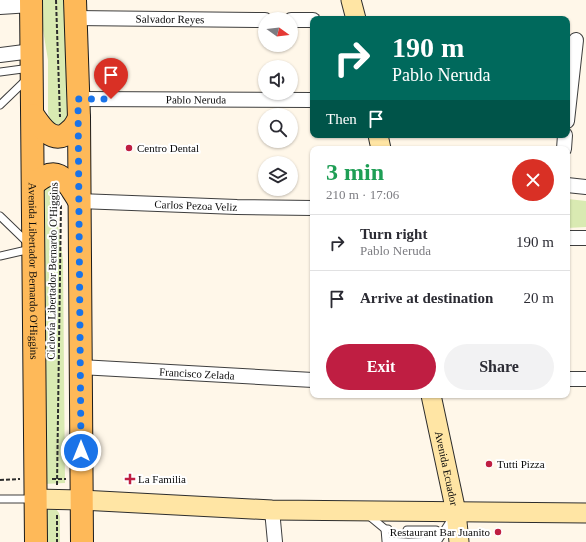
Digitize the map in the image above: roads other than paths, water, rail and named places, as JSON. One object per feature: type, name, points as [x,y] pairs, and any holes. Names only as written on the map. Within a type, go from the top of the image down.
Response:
[{"type":"main road","points":[[351,0],[355,16]]},
{"type":"main road","name":"Avenida Libertador Bernardo O'Higgins","points":[[31,2],[36,542]]},
{"type":"main road","points":[[70,201],[79,108],[75,9]]},
{"type":"main road","points":[[33,115],[48,132],[55,136],[61,136],[73,128],[79,108]]},
{"type":"main road","points":[[33,185],[45,176],[56,174],[61,176],[68,183],[80,367],[82,542]]},
{"type":"main road","name":"Avenida Ecuador","points":[[432,398],[456,512],[459,542]]},
{"type":"main road","points":[[35,499],[272,510],[363,511],[414,524],[456,512],[586,513]]},
{"type":"street","points":[[0,7],[31,2]]},
{"type":"street","name":"Salvador Reyes","points":[[75,9],[258,20]]},
{"type":"street","points":[[298,20],[310,20]]},
{"type":"street","points":[[570,94],[576,40]]},
{"type":"street","points":[[0,55],[32,64]]},
{"type":"street","name":"Pablo Neruda","points":[[79,108],[310,100]]},
{"type":"street","points":[[570,185],[586,187]]},
{"type":"street","name":"Carlos Pezoa Veliz","points":[[70,201],[310,208]]},
{"type":"street","points":[[570,238],[586,238]]},
{"type":"street","name":"Francisco Zelada","points":[[80,367],[310,380]]},
{"type":"street","points":[[570,379],[586,379]]},
{"type":"street","points":[[272,510],[275,542]]},
{"type":"lane","points":[[0,72],[32,64]]},
{"type":"lane","points":[[0,105],[32,64]]},
{"type":"lane","points":[[0,216],[33,249]]},
{"type":"lane","points":[[0,256],[33,249]]},
{"type":"lane","points":[[0,499],[35,499]]},
{"type":"lane","points":[[363,511],[387,529],[386,541],[437,541]]},
{"type":"lane","points":[[437,541],[456,512]]},
{"type":"lane","points":[[409,542],[414,524],[436,530],[437,541]]},
{"type":"place","name":"Centro Dental","points":[[129,148]]},
{"type":"place","name":"Tutti Pizza","points":[[489,464]]},
{"type":"place","name":"La Familia","points":[[130,479]]},
{"type":"place","name":"Restaurant Bar Juanito","points":[[498,532]]}]
